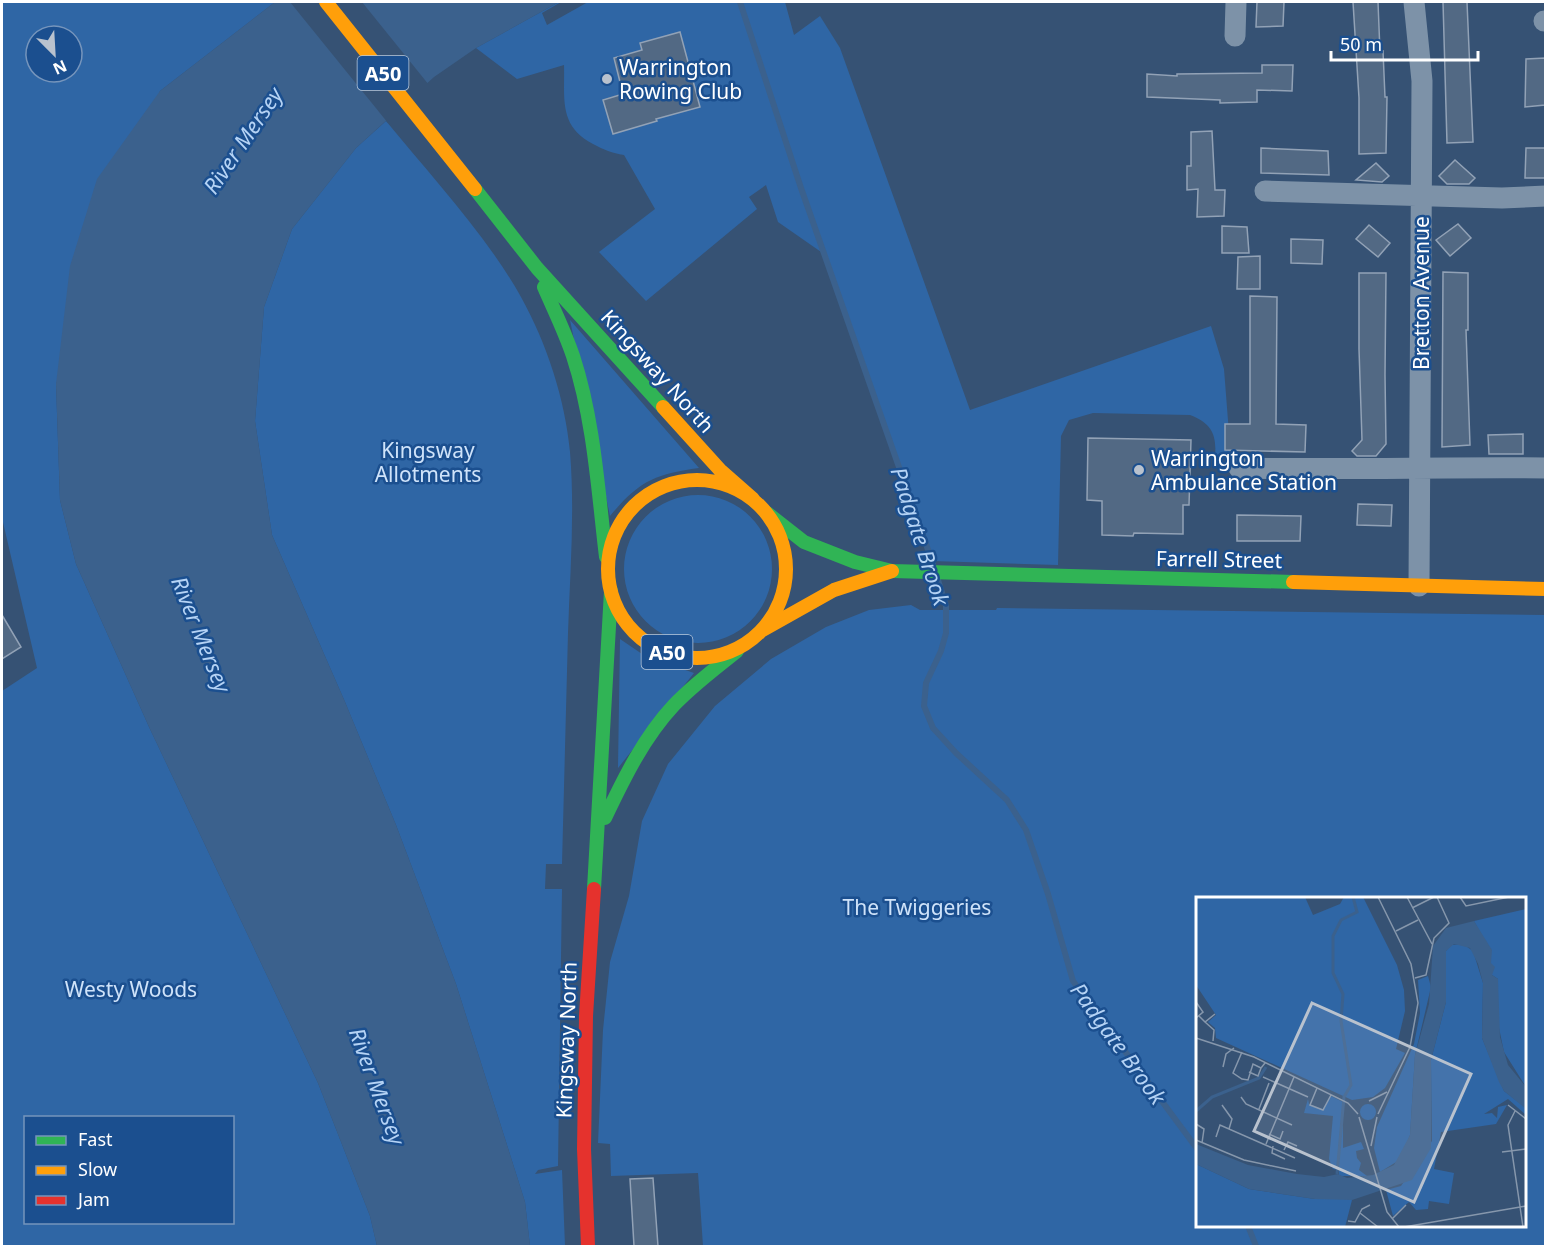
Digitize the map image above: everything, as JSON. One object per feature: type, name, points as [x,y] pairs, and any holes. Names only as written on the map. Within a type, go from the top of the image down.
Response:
[{"type":"main road","name":"Kingsway North","points":[[326,2],[537,268],[713,463],[753,499]]},
{"type":"main road","name":"Kingsway North","points":[[537,268],[573,356],[596,473],[608,571]]},
{"type":"main road","name":"A50","points":[[699,480],[728,485],[753,499],[767,513],[780,535],[786,560],[785,586],[776,610],[761,631],[745,644],[720,655],[692,658],[664,652],[640,637],[622,616],[610,591],[608,571],[612,542],[625,517],[645,496],[671,484],[699,480]]},
{"type":"main road","name":"Farrell Street","points":[[767,513],[804,542],[855,562],[899,571],[1545,589]]},
{"type":"main road","name":"Farrell Street","points":[[761,631],[834,590],[899,571]]},
{"type":"main road","name":"Kingsway North","points":[[588,1246],[584,1149],[586,1038],[609,644],[610,591]]},
{"type":"main road","name":"Kingsway North","points":[[597,836],[622,780],[647,738],[685,693],[745,644]]},
{"type":"street","points":[[1235,36],[1236,2]]},
{"type":"street","name":"Bretton Avenue","points":[[1414,2],[1422,81],[1419,586]]},
{"type":"street","points":[[1265,191],[1502,198],[1545,196]]},
{"type":"street","points":[[1239,468],[1545,468]]},
{"type":"green space","name":"Westy Woods","points":[[2,2],[275,2],[160,91],[56,384],[60,500],[76,564],[150,729],[318,1083],[370,1216],[377,1246],[2,1246],[2,691],[37,668],[2,518]]},
{"type":"green space","points":[[559,2],[561,2],[542,13],[547,25],[588,2],[785,2],[794,35],[820,16],[840,48],[970,410],[1211,326],[1224,369],[1231,459],[1215,456],[1215,441],[1211,430],[1203,422],[1190,415],[1093,413],[1069,420],[1061,436],[1058,565],[932,561],[824,254],[778,222],[766,185],[749,197],[757,209],[646,301],[599,252],[655,209],[624,155],[597,146],[574,129],[564,100],[564,65],[517,79],[476,48]],"holes":[[[680,33],[700,107],[659,118],[646,69],[619,76],[614,58],[642,50],[640,43]],[[647,87],[657,121],[613,134],[604,99]]]},
{"type":"green space","name":"Kingsway Allotments","points":[[386,121],[475,229],[521,297],[547,353],[568,432],[572,520],[562,864],[546,864],[545,889],[562,889],[558,1166],[538,1170],[535,1174],[562,1170],[565,1246],[530,1246],[525,1202],[456,984],[396,825],[272,535],[255,421],[264,307],[292,229],[356,148]]},
{"type":"green space","points":[[570,320],[699,468],[671,473],[649,481],[630,495],[610,516]]},
{"type":"green space","points":[[698,495],[726,501],[750,517],[766,541],[772,569],[766,597],[750,621],[726,637],[698,643],[670,637],[646,621],[630,597],[624,569],[630,541],[646,517],[670,501]]},
{"type":"green space","name":"The Twiggeries","points":[[911,605],[920,610],[996,610],[997,608],[1545,615],[1545,1246],[703,1246],[698,1173],[611,1176],[610,1144],[598,1143],[603,1030],[610,962],[629,896],[642,821],[668,764],[715,706],[771,659],[826,627],[869,610]]},
{"type":"green space","points":[[620,639],[645,656],[694,673],[618,768]]},
{"type":"water","name":"River Mersey","points":[[275,2],[559,2],[476,48],[434,77],[356,148],[292,229],[264,307],[255,421],[272,535],[396,825],[456,984],[525,1202],[530,1246],[377,1246],[370,1216],[318,1083],[150,729],[76,564],[60,500],[56,384],[70,266],[97,179],[160,91]]},
{"type":"pier","points":[[290,2],[362,2],[429,85],[388,123]]},
{"type":"building","points":[[1257,2],[1284,2],[1283,26],[1256,27]]},
{"type":"building","points":[[1353,2],[1378,2],[1380,52],[1383,51],[1385,97],[1387,97],[1386,153],[1359,154],[1359,98]]},
{"type":"building","points":[[1443,2],[1467,2],[1473,142],[1447,143]]},
{"type":"building","name":"Warrington Rowing Club","points":[[680,32],[700,107],[613,134],[603,100],[623,94],[614,58],[642,50],[640,43]]},
{"type":"building","points":[[1545,58],[1545,105],[1525,107],[1526,59]]},
{"type":"building","points":[[1262,65],[1293,65],[1292,91],[1257,90],[1257,102],[1220,103],[1220,100],[1147,97],[1147,74],[1177,76],[1177,74],[1262,73]]},
{"type":"building","points":[[1212,131],[1215,190],[1225,190],[1224,216],[1197,217],[1198,189],[1187,190],[1187,166],[1191,166],[1191,132]]},
{"type":"building","points":[[1261,148],[1328,151],[1329,175],[1261,173]]},
{"type":"building","points":[[1526,148],[1545,148],[1545,178],[1525,178]]},
{"type":"building","points":[[1455,160],[1475,178],[1469,184],[1447,184],[1439,176]]},
{"type":"building","points":[[1376,163],[1389,176],[1382,182],[1356,180]]},
{"type":"building","points":[[1458,224],[1471,238],[1450,256],[1436,240]]},
{"type":"building","points":[[1369,225],[1390,243],[1378,257],[1356,239]]},
{"type":"building","points":[[1222,226],[1247,227],[1249,253],[1222,253]]},
{"type":"building","points":[[1291,239],[1323,240],[1322,264],[1291,263]]},
{"type":"building","points":[[1260,256],[1260,289],[1237,289],[1238,257]]},
{"type":"building","points":[[1443,272],[1468,273],[1468,330],[1466,330],[1470,445],[1442,447]]},
{"type":"building","points":[[1359,273],[1386,273],[1386,444],[1376,456],[1357,456],[1352,451],[1362,440]]},
{"type":"building","points":[[1250,296],[1277,297],[1276,424],[1306,425],[1305,452],[1225,450],[1225,424],[1250,424]]},
{"type":"building","points":[[1523,434],[1523,454],[1489,454],[1488,435]]},
{"type":"building","name":"Warrington Ambulance Station","points":[[1088,438],[1191,440],[1189,505],[1183,505],[1183,534],[1102,535],[1102,501],[1087,500]]},
{"type":"building","points":[[1358,504],[1392,505],[1391,526],[1357,525]]},
{"type":"building","points":[[1237,515],[1301,516],[1300,541],[1237,541]]},
{"type":"building","points":[[2,615],[21,647],[2,659]]},
{"type":"building","points":[[653,1178],[658,1246],[634,1246],[630,1179]]},
{"type":"waterway","name":"Padgate Brook","points":[[740,2],[801,188],[933,564]]},
{"type":"waterway","name":"Padgate Brook","points":[[938,580],[946,606],[946,633],[941,651],[926,683],[924,706],[933,728],[956,753],[1007,800],[1026,830],[1048,894],[1073,981],[1196,1147]]},
{"type":"waterway","name":"Padgate Brook","points":[[1248,1227],[1256,1246]]},
{"type":"traffic: fast","points":[[475,189],[537,268],[663,407]]},
{"type":"traffic: fast","points":[[544,287],[570,347],[586,405],[606,557]]},
{"type":"traffic: fast","points":[[767,513],[804,542],[855,562],[892,571],[1293,582]]},
{"type":"traffic: fast","points":[[594,889],[611,591]]},
{"type":"traffic: fast","points":[[605,818],[635,758],[663,717],[689,691],[737,651]]},
{"type":"traffic: slow","points":[[326,2],[475,189]]},
{"type":"traffic: slow","points":[[663,407],[720,470],[753,499]]},
{"type":"traffic: slow","points":[[697,480],[731,487],[760,506],[779,535],[786,569],[779,603],[760,632],[731,651],[697,658],[663,651],[634,632],[615,603],[608,569],[615,535],[634,506],[663,487],[697,480]]},
{"type":"traffic: slow","points":[[761,631],[834,590],[892,571]]},
{"type":"traffic: slow","points":[[1293,582],[1546,589]]},
{"type":"traffic: jam","points":[[588,1246],[584,1149],[586,1016],[594,889]]},
{"type":"place","name":"Warrington Rowing Club","points":[[607,79]]},
{"type":"place","name":"Warrington Ambulance Station","points":[[1139,470]]}]
